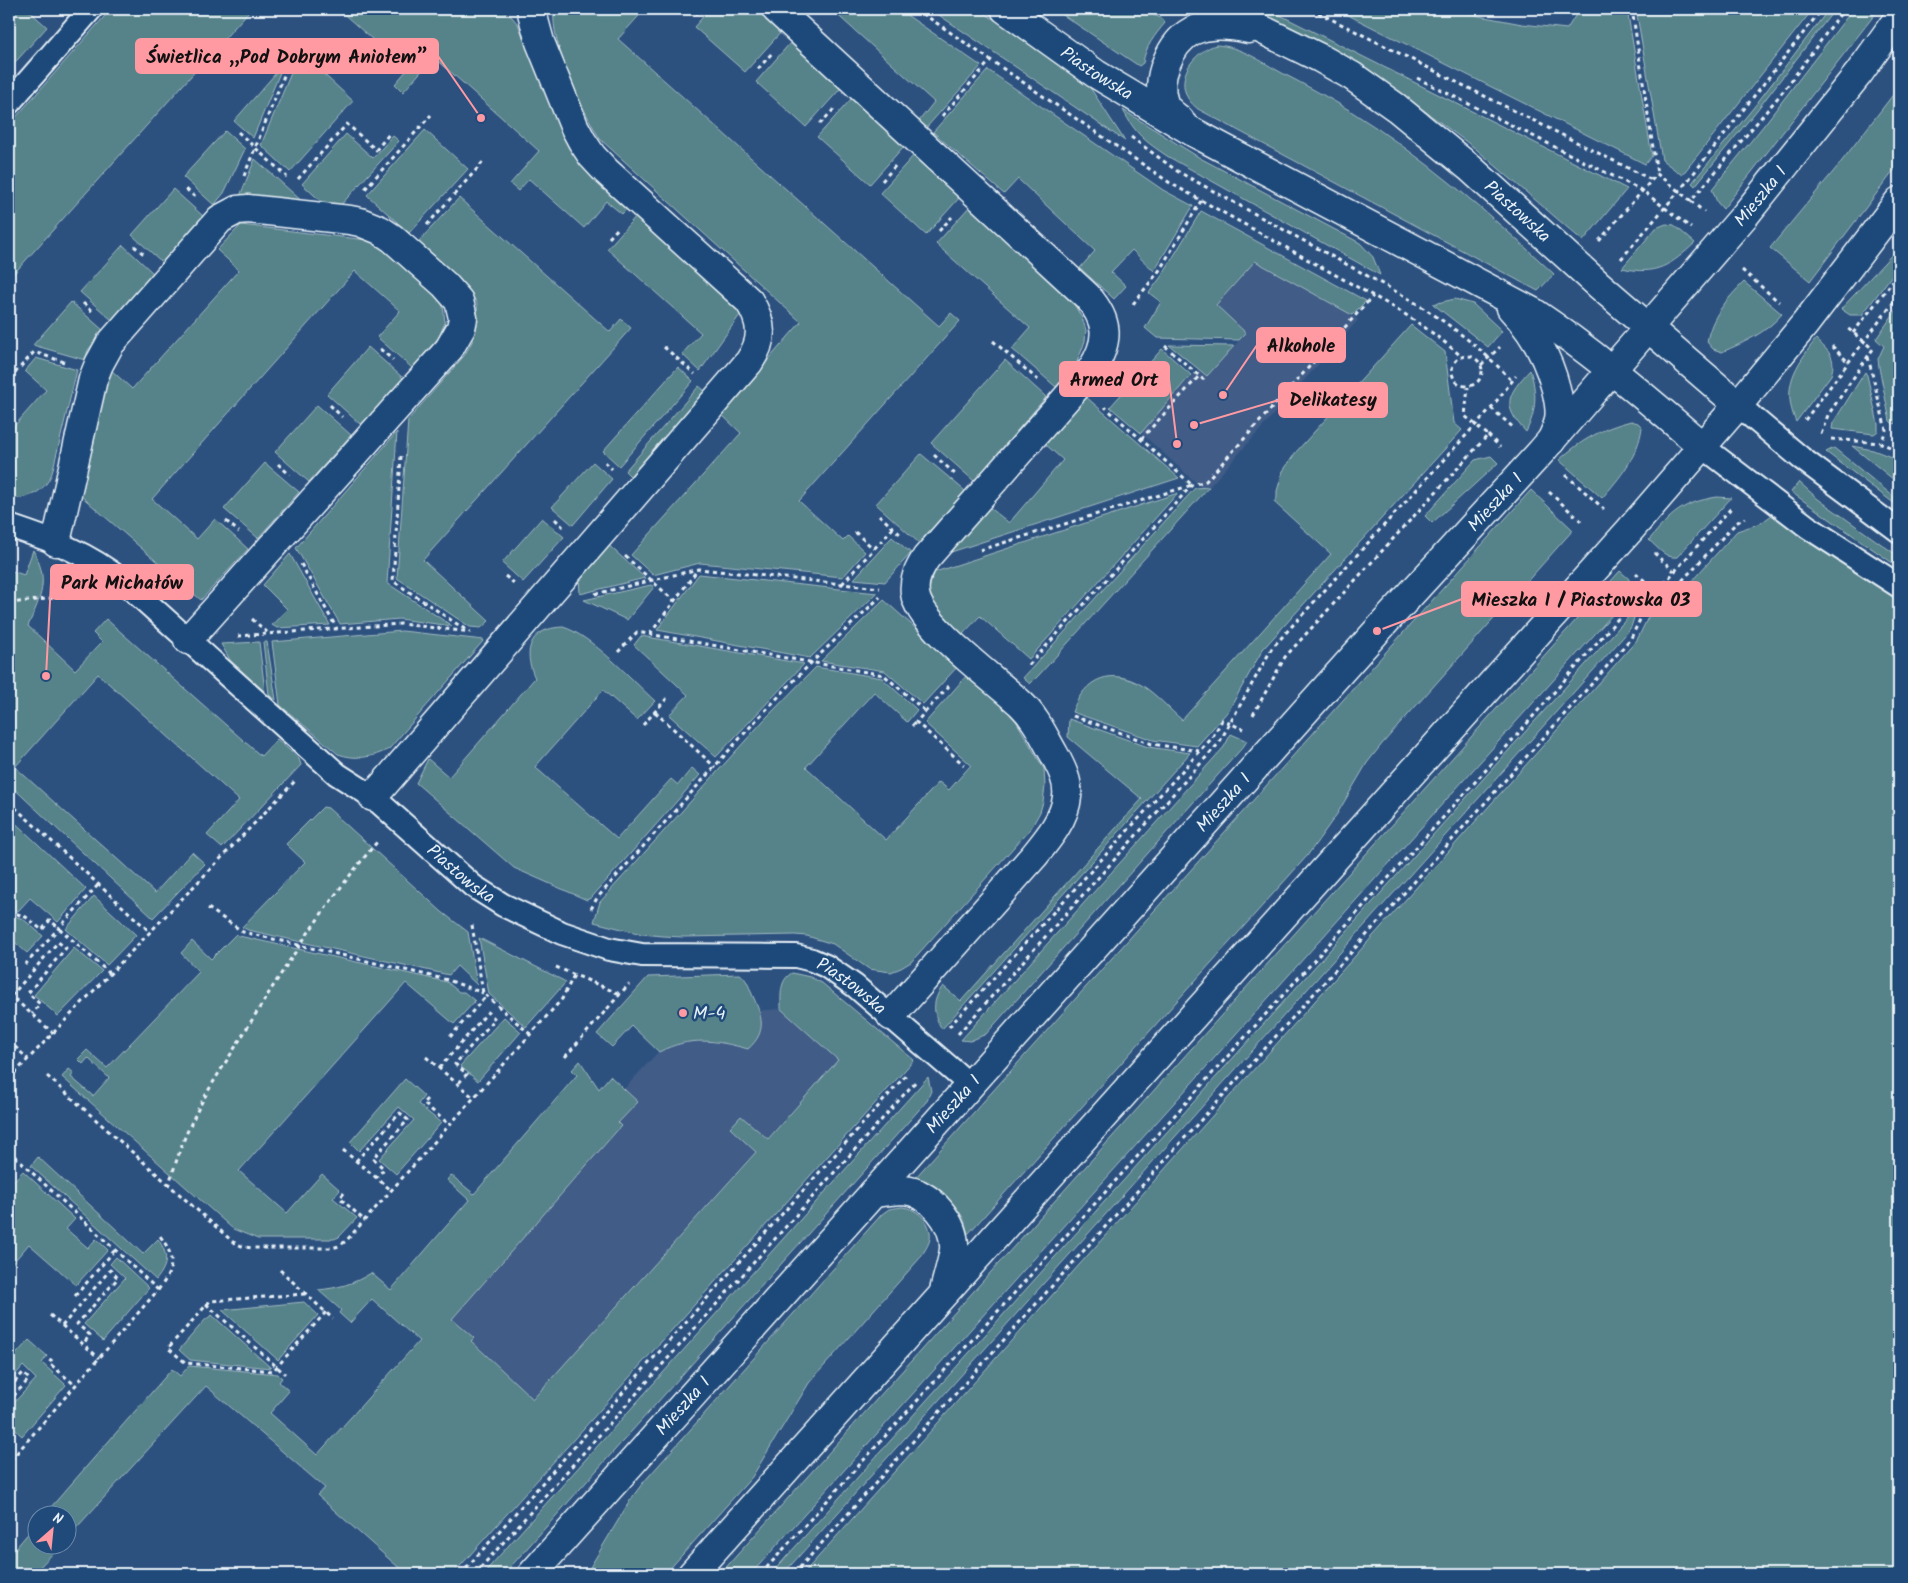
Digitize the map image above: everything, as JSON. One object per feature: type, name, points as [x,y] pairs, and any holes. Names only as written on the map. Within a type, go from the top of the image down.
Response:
[{"type":"street","points":[[373,797],[749,362],[759,344],[760,333],[755,310],[748,301],[606,171],[582,141],[540,42],[531,9]]},
{"type":"street","points":[[776,9],[1087,296],[1103,320],[1105,333],[1104,344],[1092,369],[926,558],[914,582],[915,595],[921,610],[931,625],[1029,713],[1058,762],[1067,788],[1064,809],[1050,837],[891,1016]]},
{"type":"street","name":"Piastowska","points":[[1005,9],[1096,74],[1193,132],[1533,312],[1612,370],[1702,446]]},
{"type":"street","name":"Piastowska","points":[[1220,9],[1282,38],[1352,76],[1397,108],[1470,168],[1648,328],[1738,405]]},
{"type":"street","name":"Mieszka I","points":[[532,1574],[1377,630],[1546,446],[1716,249],[1859,73],[1899,17]]},
{"type":"street","name":"Piastowska","points":[[1193,132],[1170,112],[1165,105],[1162,95],[1161,84],[1165,67],[1179,43],[1190,32],[1200,28],[1220,26],[1260,31],[1282,38]]},
{"type":"street","points":[[692,1574],[1629,532],[1805,324],[1899,201]]},
{"type":"street","points":[[56,542],[94,379],[104,354],[118,335],[220,219],[229,213],[248,209],[360,222],[380,230],[392,238],[452,293],[458,301],[463,318],[461,328],[449,349],[188,640]]},
{"type":"street","name":"Piastowska","points":[[1498,294],[1536,337],[1549,365],[1559,400],[1560,418],[1546,446]]},
{"type":"street","points":[[873,1193],[904,1190],[916,1193],[936,1206],[943,1216],[953,1234],[954,1249],[943,1295]]},
{"type":"lane","points":[[9,103],[90,9]]},
{"type":"lane","points":[[1738,405],[1801,458],[1899,531]]},
{"type":"lane","points":[[1702,446],[1808,527],[1899,586]]},
{"type":"lane","name":"Piastowska","points":[[9,526],[56,542],[90,558],[105,568],[337,774],[373,797],[473,886],[510,908],[582,941],[625,953],[654,956],[784,955],[812,960],[841,975],[970,1085]]},
{"type":"path","points":[[696,14],[701,9]]},
{"type":"path","points":[[916,9],[1170,183],[1420,324],[1448,344],[1462,357],[1474,358],[1481,365],[1482,371],[1479,380],[1468,386],[1458,384],[1452,376],[1451,371],[1454,363],[1462,357]]},
{"type":"path","points":[[1311,9],[1652,180]]},
{"type":"path","points":[[1632,9],[1657,174],[1692,201],[1785,88],[1844,9]]},
{"type":"path","points":[[1616,265],[1755,97],[1822,9]]},
{"type":"path","points":[[229,213],[287,68],[311,41]]},
{"type":"path","points":[[1416,77],[1643,191],[1716,249],[1850,363]]},
{"type":"path","points":[[337,219],[431,114]]},
{"type":"path","points":[[294,184],[346,124],[376,150],[390,133]]},
{"type":"path","points":[[238,132],[288,178]]},
{"type":"path","points":[[1129,135],[1141,146],[1177,170],[1426,308],[1490,358],[1512,381]]},
{"type":"path","points":[[404,249],[484,161]]},
{"type":"path","points":[[1598,242],[1657,174]]},
{"type":"path","points":[[1103,320],[1127,312],[1160,272],[1201,201]]},
{"type":"path","points":[[1823,431],[1828,415],[1872,349],[1853,333],[1899,273]]},
{"type":"path","points":[[1800,427],[1850,363],[1899,295]]},
{"type":"path","points":[[976,551],[1206,481],[1373,296]]},
{"type":"path","points":[[994,342],[1141,439],[1192,485]]},
{"type":"path","points":[[1481,365],[1503,344]]},
{"type":"path","points":[[1165,346],[1204,380]]},
{"type":"path","points":[[664,348],[680,362]]},
{"type":"path","points":[[15,373],[34,352],[70,364]]},
{"type":"path","points":[[1868,357],[1886,430],[1881,443]]},
{"type":"path","points":[[1141,439],[1200,375]]},
{"type":"path","points":[[461,1574],[933,1053],[1219,743],[1272,648],[1491,408],[1517,375]]},
{"type":"path","points":[[1468,386],[1465,416],[1501,447]]},
{"type":"path","points":[[404,399],[393,580],[469,632]]},
{"type":"path","points":[[1491,408],[1546,446],[1629,532],[1674,571]]},
{"type":"path","points":[[1249,722],[1285,657],[1488,435]]},
{"type":"path","points":[[1831,439],[1881,443],[1899,451]]},
{"type":"path","points":[[1006,691],[1192,485]]},
{"type":"path","points":[[1546,489],[1581,521]]},
{"type":"path","points":[[794,1574],[1596,679],[1631,638],[1646,606],[1656,592],[1734,506]]},
{"type":"path","points":[[1634,570],[1665,599],[1736,523],[1753,513]]},
{"type":"path","points":[[842,584],[892,528]]},
{"type":"path","points":[[855,532],[874,549]]},
{"type":"path","points":[[284,533],[337,629]]},
{"type":"path","points":[[601,534],[674,601]]},
{"type":"path","points":[[590,596],[699,569],[888,589],[915,595]]},
{"type":"path","points":[[650,634],[699,569]]},
{"type":"path","points":[[761,1574],[1503,750],[1648,584]]},
{"type":"path","points":[[582,941],[590,911],[597,898],[759,717],[811,663],[888,589]]},
{"type":"path","points":[[9,603],[56,598]]},
{"type":"path","points":[[188,640],[401,624],[510,638]]},
{"type":"path","points":[[618,652],[638,632],[884,675],[925,711]]},
{"type":"path","points":[[912,726],[971,661]]},
{"type":"path","points":[[643,725],[668,697]]},
{"type":"path","points":[[655,712],[715,767]]},
{"type":"path","points":[[1070,715],[1152,744],[1200,751]]},
{"type":"path","points":[[475,1574],[1212,738],[1222,720],[1245,730]]},
{"type":"path","points":[[916,722],[964,765]]},
{"type":"path","points":[[9,1079],[318,757]]},
{"type":"path","points":[[9,802],[149,932]]},
{"type":"path","points":[[168,1186],[188,1129],[208,1090],[331,899],[377,842]]},
{"type":"path","points":[[24,965],[98,885]]},
{"type":"path","points":[[208,908],[243,932],[448,980],[483,993],[530,1034]]},
{"type":"path","points":[[9,911],[26,917],[42,930],[50,920],[109,973]]},
{"type":"path","points":[[472,925],[483,993]]},
{"type":"path","points":[[32,1014],[40,1004],[28,993],[66,948],[58,942],[18,989],[10,995],[32,1014],[53,1032]]},
{"type":"path","points":[[565,1057],[654,956]]},
{"type":"path","points":[[47,1076],[225,1236],[244,1247],[332,1248],[346,1241],[562,999],[574,975]]},
{"type":"path","points":[[450,1037],[486,996]]},
{"type":"path","points":[[439,1068],[488,1012],[495,1019],[455,1064],[467,1074],[458,1084]]},
{"type":"path","points":[[9,1041],[28,1059]]},
{"type":"path","points":[[426,1056],[474,1098]]},
{"type":"path","points":[[427,1099],[424,1103],[450,1125]]},
{"type":"path","points":[[356,1161],[400,1113],[408,1120],[373,1158],[384,1169],[376,1178]]},
{"type":"path","points":[[343,1150],[391,1190]]},
{"type":"path","points":[[9,1151],[158,1290]]},
{"type":"path","points":[[344,1193],[340,1198],[364,1220]]},
{"type":"path","points":[[9,1462],[158,1290],[169,1272],[171,1263],[170,1253],[160,1236]]},
{"type":"path","points":[[75,1296],[115,1250]]},
{"type":"path","points":[[62,1326],[110,1270],[118,1278],[78,1324],[90,1335],[83,1344]]},
{"type":"path","points":[[280,1270],[333,1319]]},
{"type":"path","points":[[305,1294],[216,1300],[206,1304],[168,1348],[186,1363],[274,1371],[326,1312]]},
{"type":"path","points":[[206,1304],[285,1374]]},
{"type":"path","points":[[50,1315],[99,1358]]},
{"type":"path","points":[[52,1359],[49,1363],[75,1386]]},
{"type":"path","points":[[9,1388],[23,1373],[29,1379],[9,1401]]},
{"type":"path","points":[[9,1448],[16,1454]]},
{"type":"shaded area","points":[[1255,261],[1358,320],[1209,487],[1202,488],[1141,433],[1198,369],[1207,376],[1246,333],[1216,305]]},
{"type":"shaded area","points":[[781,1009],[838,1060],[533,1399],[471,1341],[474,1338],[452,1319],[621,1126],[618,1123],[638,1102],[624,1089],[669,1040],[705,1014]]},
{"type":"green space","points":[[17,9],[27,9],[47,27],[9,69],[9,18]]},
{"type":"green space","points":[[111,9],[251,9],[9,279],[9,125]]},
{"type":"green space","points":[[338,9],[500,9],[511,16],[518,24],[561,128],[628,207],[622,214],[606,201],[584,228],[529,179],[518,191],[510,184],[539,151],[434,57],[403,92],[395,84],[407,70]]},
{"type":"green space","points":[[554,9],[645,9],[618,39],[939,326],[951,313],[960,321],[799,501],[843,541],[848,536],[865,552],[843,577],[700,563],[653,575],[631,555],[741,433],[721,414],[801,322],[600,139],[576,94],[562,58],[554,24]]},
{"type":"green space","points":[[710,9],[755,9],[781,32],[745,72],[694,27]]},
{"type":"green space","points":[[831,9],[898,9],[981,66],[926,128],[919,121],[934,102]]},
{"type":"green space","points":[[930,9],[978,9],[1001,24],[1089,86],[1125,141]]},
{"type":"green space","points":[[1054,9],[1138,9],[1161,18],[1165,23],[1151,42],[1143,63],[1139,66]]},
{"type":"green space","points":[[1249,9],[1268,9],[1627,189],[1583,241],[1476,149],[1379,78]]},
{"type":"green space","points":[[1336,9],[1457,9],[1479,16],[1522,24],[1567,29],[1577,13],[1627,9],[1652,156],[1645,164]]},
{"type":"green space","points":[[1636,9],[1813,9],[1682,175],[1662,160]]},
{"type":"green space","points":[[1829,9],[1835,9],[1695,186],[1692,183],[1754,107]]},
{"type":"green space","points":[[1853,9],[1879,9],[1723,209],[1717,202],[1712,189]]},
{"type":"green space","points":[[791,42],[841,88],[806,127],[756,82]]},
{"type":"green space","points":[[1216,45],[1234,48],[1250,55],[1333,100],[1377,128],[1456,187],[1554,274],[1538,291],[1198,109],[1187,96],[1184,78],[1196,57]]},
{"type":"green space","points":[[305,57],[353,101],[290,172],[261,145],[291,73]]},
{"type":"green space","points":[[283,65],[253,138],[234,121]]},
{"type":"green space","points":[[988,70],[1163,190],[1193,206],[1154,271],[1132,250],[1111,272],[1126,286],[1114,299],[1080,268],[1095,251],[1018,179],[1004,194],[933,132]]},
{"type":"green space","points":[[1899,87],[1899,164],[1810,281],[1770,248],[1838,166]]},
{"type":"green space","points":[[852,98],[904,146],[870,184],[817,137]]},
{"type":"green space","points":[[1123,110],[1200,158],[1360,243],[1373,257],[1380,275],[1167,156],[1142,137],[1132,126]]},
{"type":"green space","points":[[425,130],[468,169],[409,233],[367,195]]},
{"type":"green space","points":[[225,131],[245,149],[224,193],[214,205],[183,177]]},
{"type":"green space","points":[[346,134],[373,158],[393,136],[399,141],[339,207],[326,206],[302,184]]},
{"type":"green space","points":[[914,155],[960,197],[926,235],[880,193]]},
{"type":"green space","points":[[255,159],[304,203],[240,196]]},
{"type":"green space","points":[[173,189],[204,217],[163,263],[132,235]]},
{"type":"green space","points":[[459,198],[610,332],[621,319],[631,328],[423,560],[489,621],[481,628],[470,627],[397,578],[408,420],[464,356],[473,340],[478,321],[477,303],[471,294],[452,272],[418,242]]},
{"type":"green space","points":[[970,206],[1067,292],[1082,318],[1086,330],[1081,352],[1076,364],[1056,387],[1012,349],[1030,328],[936,244]]},
{"type":"green space","points":[[1201,211],[1366,301],[1352,315],[1255,261],[1216,305],[1246,333],[1239,340],[1157,338],[1145,328],[1161,302],[1149,293],[1161,277]]},
{"type":"green space","points":[[637,215],[742,312],[700,371],[682,354],[701,333],[607,249]]},
{"type":"green space","points":[[1666,224],[1674,225],[1695,243],[1662,267],[1644,271],[1622,268],[1656,228]]},
{"type":"green space","points":[[241,225],[367,240],[385,250],[437,296],[443,306],[445,322],[439,337],[412,368],[377,337],[400,311],[355,271],[152,499],[197,539],[215,519],[248,549],[201,600],[80,495],[110,369],[132,389],[239,270],[217,250]]},
{"type":"green space","points":[[123,245],[154,274],[113,321],[80,292]]},
{"type":"green space","points":[[1899,247],[1899,266],[1862,315],[1850,315],[1841,309]]},
{"type":"green space","points":[[1744,282],[1782,314],[1769,327],[1747,341],[1722,352],[1713,349],[1707,342],[1712,324],[1726,302]]},
{"type":"green space","points":[[1455,299],[1473,304],[1502,331],[1488,347],[1433,304]]},
{"type":"green space","points":[[71,302],[104,331],[88,350],[85,360],[33,345]]},
{"type":"green space","points":[[1899,306],[1899,419],[1897,423],[1893,424],[1890,421],[1878,359],[1884,346],[1876,339]]},
{"type":"green space","points":[[1411,325],[1445,352],[1454,423],[1462,430],[1263,649],[1229,710],[1197,746],[1153,740],[1072,712],[1084,691],[1092,683],[1110,677],[1121,677],[1143,686],[1182,720],[1331,554],[1274,502],[1277,498],[1277,491],[1283,471],[1296,452]]},
{"type":"green space","points":[[1816,339],[1830,355],[1833,369],[1831,375],[1796,422],[1790,398],[1792,378],[1796,368]]},
{"type":"green space","points":[[1169,345],[1234,346],[1207,376]]},
{"type":"green space","points":[[368,347],[403,378],[361,425],[327,394]]},
{"type":"green space","points":[[1162,349],[1191,375],[1141,433],[1110,407]]},
{"type":"green space","points":[[36,358],[77,370],[49,480],[40,490],[30,496],[9,499],[9,432],[46,390],[25,371]]},
{"type":"green space","points":[[1005,360],[1046,397],[974,481],[931,443]]},
{"type":"green space","points":[[678,367],[693,381],[619,466],[603,451]]},
{"type":"green space","points":[[1530,370],[1535,401],[1530,424],[1526,432],[1513,414],[1510,400],[1516,386]]},
{"type":"green space","points":[[1865,372],[1878,424],[1878,431],[1874,434],[1832,429],[1833,423]]},
{"type":"green space","points":[[699,386],[705,391],[630,476],[625,471]]},
{"type":"green space","points":[[1085,396],[1179,478],[948,553],[988,506],[1009,523],[1063,460],[1044,443]]},
{"type":"green space","points":[[317,405],[351,435],[309,482],[275,452]]},
{"type":"green space","points":[[1631,421],[1638,423],[1642,427],[1637,447],[1621,475],[1602,498],[1559,460],[1576,446],[1593,436],[1611,427]]},
{"type":"green space","points":[[397,432],[387,583],[452,626],[399,619],[340,624],[296,548]]},
{"type":"green space","points":[[1852,446],[1873,450],[1899,460],[1899,484]]},
{"type":"green space","points":[[1834,448],[1899,501],[1899,507],[1826,452]]},
{"type":"green space","points":[[921,454],[965,491],[919,543],[876,504]]},
{"type":"green space","points":[[1491,456],[1498,463],[1432,523],[1425,516],[1475,460]]},
{"type":"green space","points":[[593,462],[612,479],[573,525],[552,507]]},
{"type":"green space","points":[[265,463],[299,492],[258,538],[224,509]]},
{"type":"green space","points":[[1799,482],[1818,499],[1898,556],[1898,563],[1894,564],[1791,492]]},
{"type":"green space","points":[[1209,487],[1039,675],[1030,684],[1023,678],[1195,488]]},
{"type":"green space","points":[[1531,490],[1573,530],[1382,744],[1367,763],[1337,814],[1307,856],[968,1234],[965,1222],[955,1205],[936,1189],[915,1178]]},
{"type":"green space","points":[[1178,493],[1029,659],[980,616],[962,635],[935,608],[930,593],[932,573]]},
{"type":"green space","points":[[1717,497],[1731,498],[1677,557],[1665,554],[1649,540],[1678,511],[1694,502]]},
{"type":"green space","points":[[1772,515],[1899,600],[1899,1573],[803,1574],[1637,640],[1653,607],[1662,614],[1737,531],[1761,523]]},
{"type":"green space","points":[[542,518],[564,537],[523,582],[502,563]]},
{"type":"green space","points":[[892,537],[911,553],[885,582],[854,579]]},
{"type":"green space","points":[[605,542],[645,578],[580,594],[579,576]]},
{"type":"green space","points":[[33,550],[41,571],[42,588],[37,606],[28,626],[75,670],[102,642],[93,633],[106,619],[261,756],[277,739],[299,759],[301,765],[222,848],[207,835],[239,800],[98,674],[15,767],[155,893],[192,852],[205,864],[153,918],[9,784],[9,570],[24,575]]},
{"type":"green space","points":[[290,554],[330,625],[277,628],[272,625],[287,609],[263,585]]},
{"type":"green space","points":[[1620,571],[1629,579],[1630,595],[751,1574],[720,1574]]},
{"type":"green space","points":[[699,574],[877,593],[810,658],[657,630]]},
{"type":"green space","points":[[651,585],[654,587],[627,620],[584,600]]},
{"type":"green space","points":[[884,600],[958,666],[923,704],[885,671],[821,661]]},
{"type":"green space","points":[[1638,606],[1631,627],[1626,634],[783,1574],[771,1574]]},
{"type":"green space","points":[[563,627],[586,639],[598,648],[655,701],[637,720],[603,690],[535,767],[617,839],[671,779],[678,785],[692,768],[700,775],[592,897],[587,900],[514,868],[416,783],[428,759],[449,777],[535,678],[531,668],[529,650],[536,636],[552,628]]},
{"type":"green space","points":[[402,631],[484,640],[389,749],[364,757],[338,754],[280,705],[272,642]]},
{"type":"green space","points":[[641,636],[804,664],[716,757],[669,715],[688,695],[634,645]]},
{"type":"green space","points":[[259,642],[265,692],[230,660],[221,644]]},
{"type":"green space","points":[[263,642],[267,642],[276,700],[269,695]]},
{"type":"green space","points":[[816,667],[882,678],[917,710],[907,722],[874,692],[806,767],[886,840],[939,782],[949,790],[971,765],[925,723],[968,674],[1012,714],[1044,769],[1045,786],[1043,802],[1031,828],[911,962],[891,972],[869,969],[833,944],[807,936],[663,936],[642,934],[594,922],[600,902],[764,720]]},
{"type":"green space","points":[[1069,719],[1148,747],[1190,753],[942,1029],[936,1018],[935,1002],[943,986],[961,1001],[1142,799],[1068,737]]},
{"type":"green space","points":[[1231,734],[1247,741],[1243,747],[986,1034],[970,1041],[961,1040],[1224,747]]},
{"type":"green space","points":[[323,807],[328,808],[442,912],[468,932],[477,985],[457,966],[449,975],[248,930],[242,927],[305,862],[286,844]]},
{"type":"green space","points":[[9,817],[86,889],[58,922],[30,898],[18,911],[9,907]]},
{"type":"green space","points":[[94,896],[136,935],[107,965],[66,929]]},
{"type":"green space","points":[[9,914],[23,919],[43,936],[27,953],[9,937]]},
{"type":"green space","points":[[236,934],[447,982],[459,992],[464,992],[475,1001],[454,1024],[406,983],[239,1171],[287,1213],[322,1174],[340,1190],[333,1198],[357,1218],[339,1237],[334,1239],[258,1239],[233,1229],[62,1077],[69,1069],[74,1073],[71,1077],[93,1096],[109,1078],[88,1058],[83,1064],[78,1059],[87,1050],[107,1068],[199,972],[181,953],[192,941],[211,959]]},
{"type":"green space","points":[[479,938],[566,982],[526,1027],[489,994]]},
{"type":"green space","points":[[74,948],[102,971],[58,1016],[34,995]]},
{"type":"green space","points":[[792,973],[810,977],[822,983],[914,1060],[453,1574],[406,1574],[317,1495],[325,1488],[206,1386],[78,1526],[78,1506],[52,1506],[172,1369],[180,1376],[189,1366],[278,1374],[282,1378],[279,1382],[289,1391],[270,1413],[317,1455],[419,1341],[372,1299],[350,1323],[339,1313],[341,1310],[318,1290],[346,1285],[371,1273],[391,1290],[469,1200],[447,1180],[451,1175],[474,1194],[577,1075],[572,1070],[580,1061],[599,1089],[610,1076],[638,1102],[618,1123],[621,1126],[452,1319],[474,1338],[471,1341],[533,1399],[756,1152],[730,1128],[741,1116],[768,1139],[838,1060],[781,1009],[783,984]]},
{"type":"green space","points":[[740,974],[749,986],[761,1023],[758,1036],[748,1049],[725,1043],[703,1041],[681,1044],[659,1052],[632,1026],[612,1047],[597,1034],[648,977]]},
{"type":"green space","points":[[504,1017],[521,1032],[478,1081],[460,1066]]},
{"type":"green space","points":[[928,1077],[931,1091],[926,1102],[504,1574],[483,1574]]},
{"type":"green space","points":[[405,1079],[424,1096],[418,1104],[441,1123],[396,1174],[379,1159],[414,1120],[399,1107],[359,1151],[350,1142]]},
{"type":"green space","points":[[38,1157],[143,1254],[158,1239],[164,1250],[166,1260],[163,1270],[156,1280],[31,1166]]},
{"type":"green space","points":[[23,1171],[75,1219],[66,1229],[88,1248],[96,1239],[108,1250],[76,1285],[29,1244],[9,1267],[9,1186]]},
{"type":"green space","points":[[902,1207],[912,1209],[927,1222],[930,1235],[926,1249],[809,1383],[752,1477],[665,1574],[586,1574],[642,1484],[882,1214],[889,1209]]},
{"type":"green space","points":[[116,1257],[149,1288],[103,1341],[84,1324],[125,1278],[110,1264]]},
{"type":"green space","points":[[304,1302],[318,1315],[278,1360],[222,1310]]},
{"type":"green space","points":[[212,1315],[271,1368],[190,1360],[179,1350],[205,1320]]},
{"type":"green space","points":[[29,1340],[47,1356],[42,1363],[66,1385],[22,1436],[9,1424],[9,1408],[36,1379],[23,1366],[9,1382],[9,1362]]},
{"type":"green space","points":[[28,1534],[28,1556],[50,1556],[33,1574],[9,1574],[9,1556]]},
{"type":"place","name":"Świetlica „Pod Dobrym Aniołem”","points":[[481,118]]},
{"type":"place","name":"Alkohole","points":[[1223,395]]},
{"type":"place","name":"Delikatesy","points":[[1194,425]]},
{"type":"place","name":"Armed Ort","points":[[1177,444]]},
{"type":"place","name":"Mieszka I / Piastowska 03","points":[[1377,631]]},
{"type":"place","name":"Park Michałów","points":[[46,676]]},
{"type":"place","name":"M-4","points":[[683,1013]]}]
